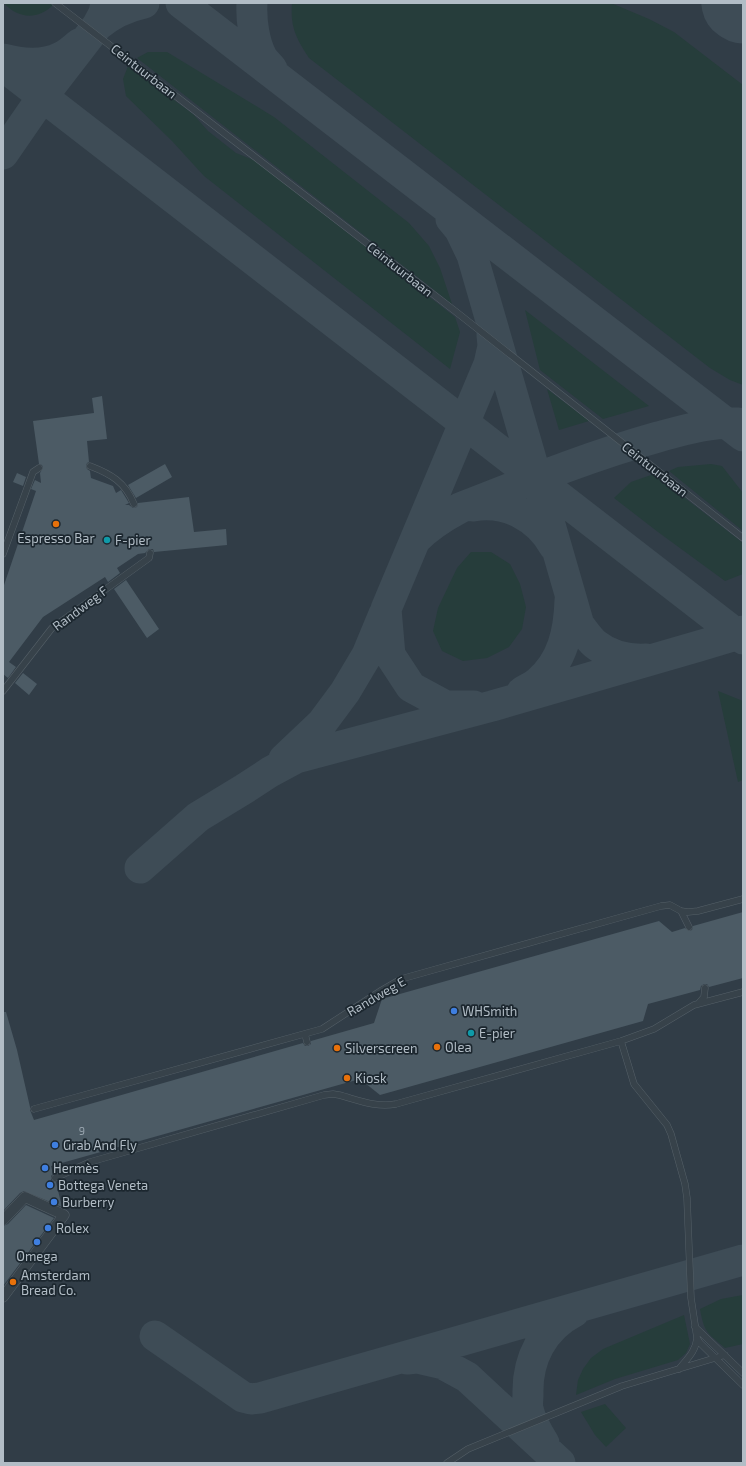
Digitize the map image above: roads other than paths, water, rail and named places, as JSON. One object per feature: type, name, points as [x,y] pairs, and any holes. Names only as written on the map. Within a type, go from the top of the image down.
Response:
[{"type":"street","points":[[3,1220],[25,1197],[64,1215],[3,1297]]},
{"type":"lane","name":"Ceintuurbaan","points":[[55,3],[455,312],[743,538]]},
{"type":"lane","points":[[90,466],[110,474],[124,486],[134,504]]},
{"type":"lane","points":[[3,554],[33,472],[39,468]]},
{"type":"lane","name":"Randweg F","points":[[3,691],[52,628],[149,558],[150,553]]},
{"type":"lane","name":"Randweg E","points":[[34,1109],[322,1029],[382,990],[402,979],[661,906],[670,905],[681,911],[698,912],[743,899]]},
{"type":"lane","points":[[681,911],[689,927]]},
{"type":"lane","points":[[698,1004],[704,997],[705,988]]},
{"type":"lane","points":[[55,1178],[90,1162],[321,1093],[333,1094],[375,1105],[392,1105],[621,1041],[654,1029],[698,1004],[743,992]]},
{"type":"lane","points":[[305,1034],[307,1042]]},
{"type":"lane","points":[[621,1041],[634,1084],[667,1125],[685,1184],[687,1198],[691,1298],[697,1338],[693,1352],[679,1369]]},
{"type":"lane","points":[[695,1327],[743,1373]]},
{"type":"lane","points":[[697,1338],[700,1343],[743,1385]]},
{"type":"lane","points":[[448,1463],[468,1449],[614,1388],[725,1356]]},
{"type":"place","name":"Espresso Bar","points":[[56,524]]},
{"type":"place","name":"F-pier","points":[[107,540]]},
{"type":"place","name":"WHSmith","points":[[454,1011]]},
{"type":"place","name":"E-pier","points":[[471,1033]]},
{"type":"place","name":"Olea","points":[[437,1047]]},
{"type":"place","name":"Silverscreen","points":[[337,1048]]},
{"type":"place","name":"Kiosk","points":[[347,1078]]},
{"type":"place","name":"Grab And Fly","points":[[55,1145]]},
{"type":"place","name":"Hermès","points":[[45,1168]]},
{"type":"place","name":"Bottega Veneta","points":[[50,1185]]},
{"type":"place","name":"Burberry","points":[[54,1202]]},
{"type":"place","name":"Rolex","points":[[48,1228]]},
{"type":"place","name":"Omega","points":[[37,1242]]},
{"type":"place","name":"Amsterdam Bread Co.","points":[[13,1282]]}]
